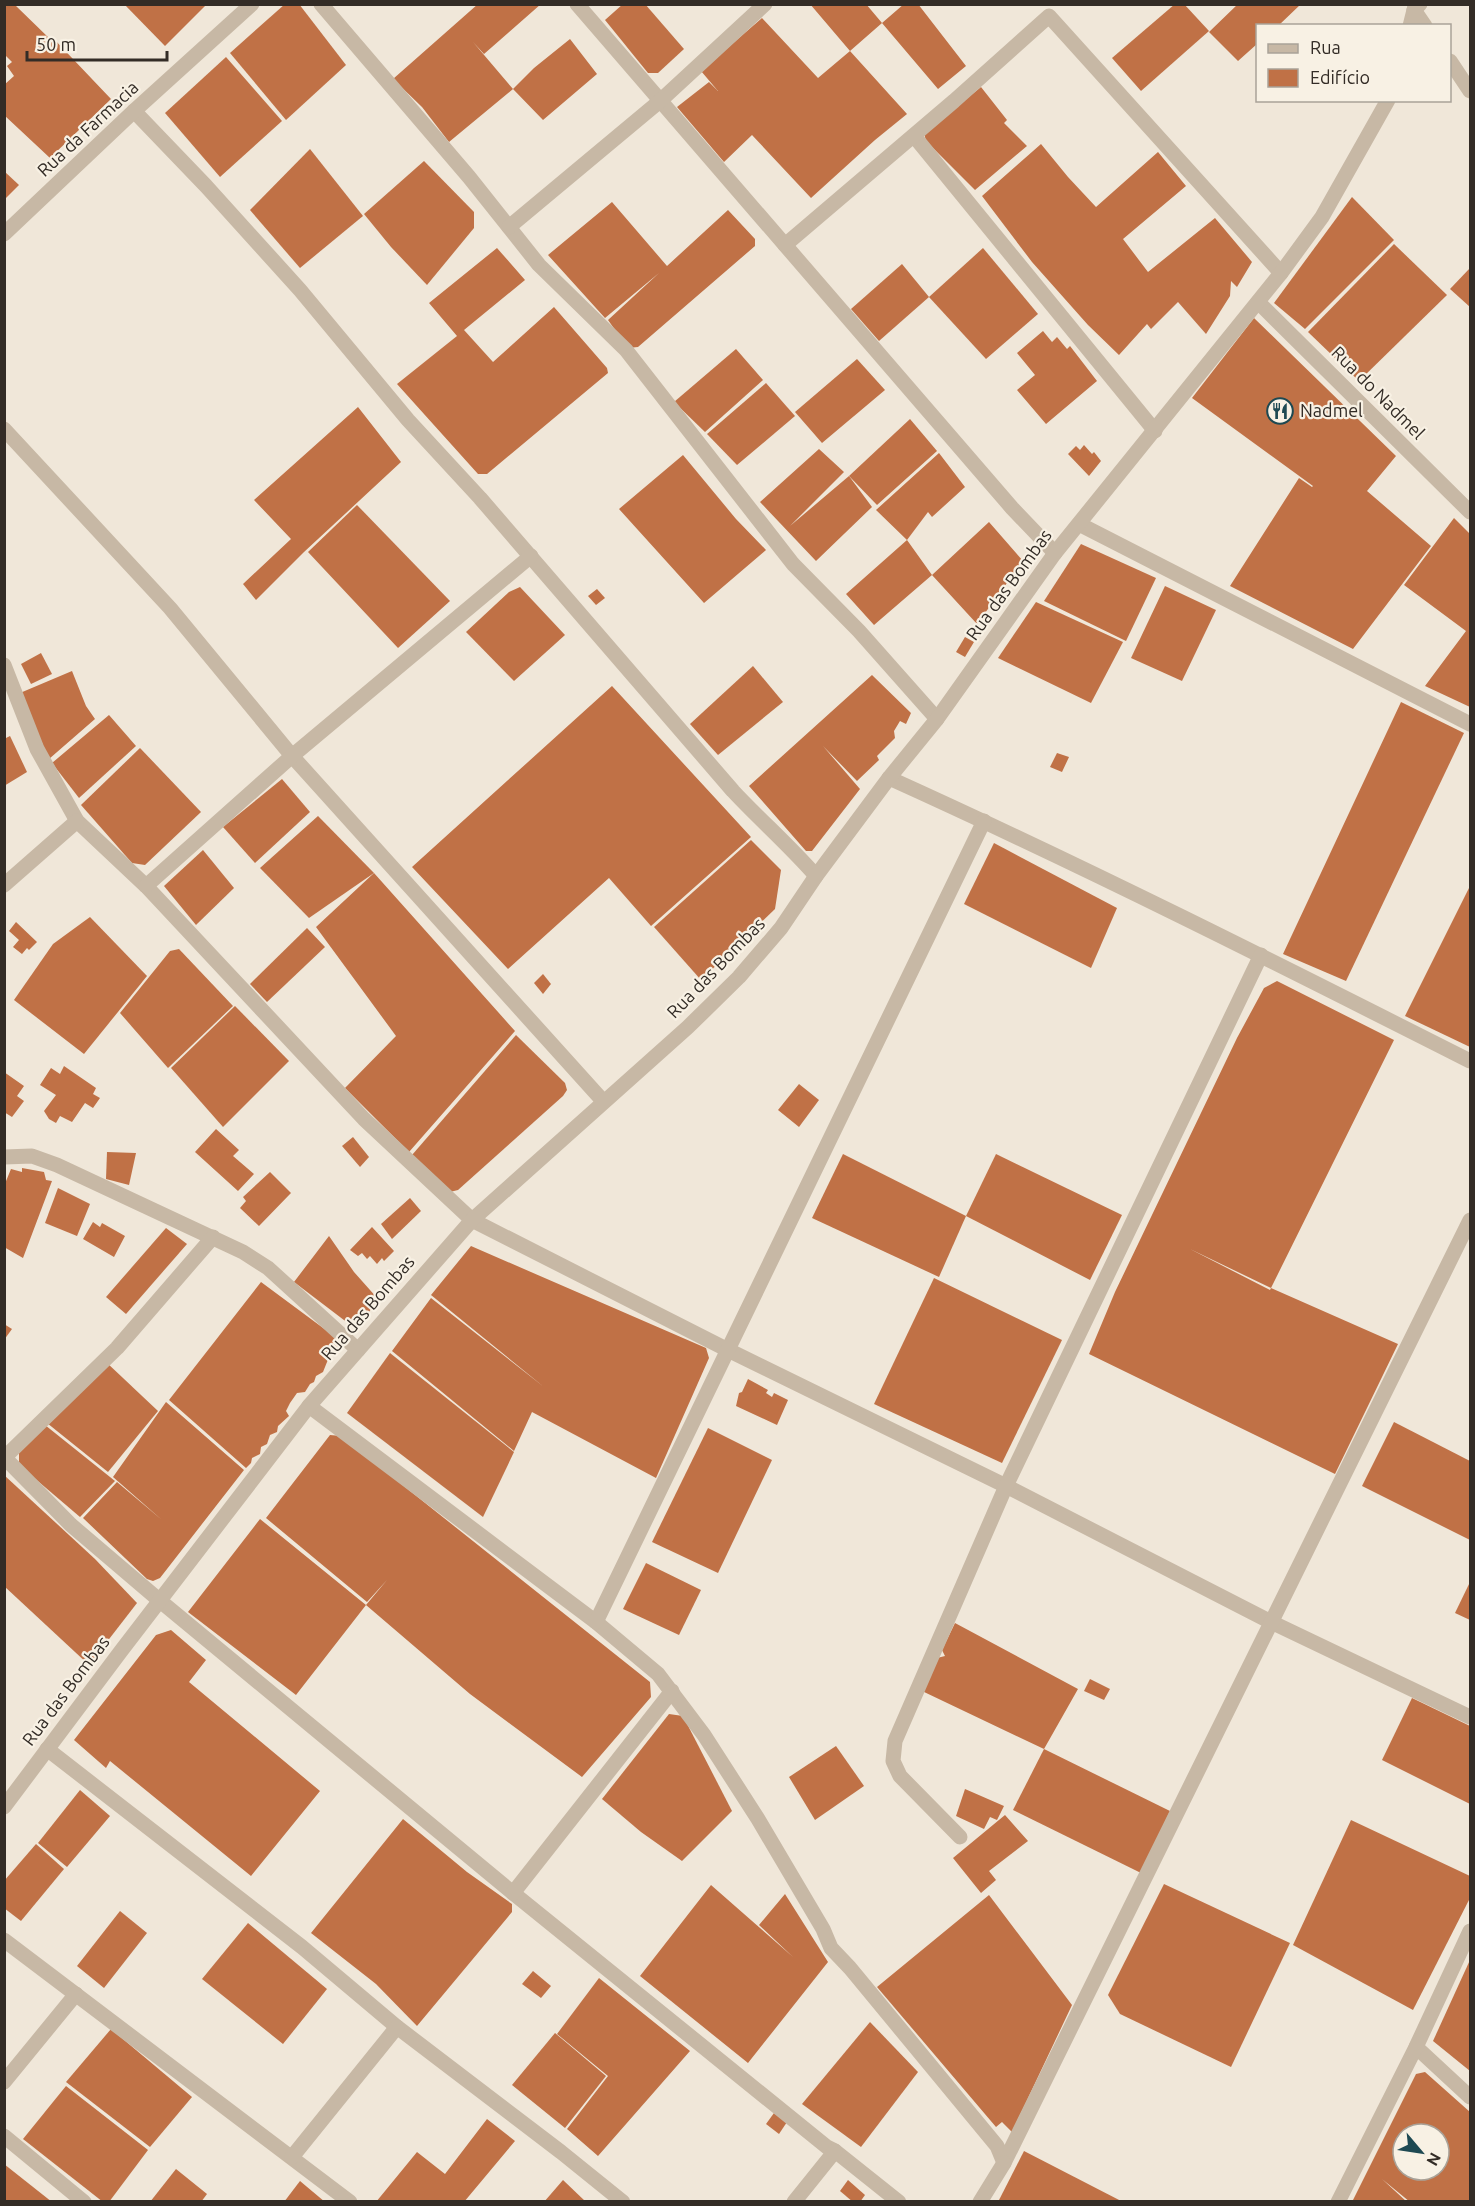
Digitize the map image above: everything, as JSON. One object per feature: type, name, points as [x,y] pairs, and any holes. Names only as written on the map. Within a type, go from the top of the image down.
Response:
[{"type":"street","name":"Rua da Farmacia","points":[[4,234],[252,4]]},
{"type":"street","points":[[321,4],[469,177],[539,265],[626,350],[793,564],[859,631],[937,719]]},
{"type":"street","points":[[577,4],[1012,508],[1055,553]]},
{"type":"street","points":[[509,227],[660,101],[765,4]]},
{"type":"street","points":[[1411,24],[1417,7]]},
{"type":"street","points":[[1417,7],[1424,24]]},
{"type":"street","points":[[785,245],[914,136],[1044,10],[1281,273]]},
{"type":"street","points":[[1451,64],[1470,91]]},
{"type":"street","name":"Rua das Bombas","points":[[4,1807],[159,1600],[309,1406],[472,1220],[688,1027],[739,977],[781,928],[816,876],[889,778],[937,719],[1055,553],[1281,273],[1322,217],[1387,102]]},
{"type":"street","points":[[134,111],[300,290],[408,420],[531,556],[733,791],[794,850],[816,876]]},
{"type":"street","points":[[914,136],[1155,431]]},
{"type":"street","name":"Rua do Nadmel","points":[[1258,302],[1470,512]]},
{"type":"street","points":[[4,429],[136,574],[170,608],[292,756],[603,1101]]},
{"type":"street","points":[[1079,524],[1470,724]]},
{"type":"street","points":[[146,886],[292,756],[531,556]]},
{"type":"street","points":[[4,665],[37,749],[77,820],[146,886],[364,1119],[472,1220],[728,1350],[1006,1486],[1271,1622],[1470,1717]]},
{"type":"street","points":[[889,778],[984,821],[1261,955],[1470,1061]]},
{"type":"street","points":[[4,885],[77,820]]},
{"type":"street","points":[[596,1622],[984,821]]},
{"type":"street","points":[[960,1837],[900,1776],[893,1761],[895,1741],[1006,1486],[1261,955]]},
{"type":"street","points":[[4,1157],[32,1156],[57,1165],[243,1252],[268,1268],[358,1350]]},
{"type":"street","points":[[980,2202],[1004,2163],[1470,1220]]},
{"type":"street","points":[[213,1237],[117,1348],[5,1457],[71,1525],[159,1600],[513,1893],[827,2147],[899,2202]]},
{"type":"street","points":[[309,1406],[596,1622],[658,1674],[672,1691],[758,1819],[823,1929],[831,1948],[997,2146],[1004,2163]]},
{"type":"street","points":[[513,1893],[672,1691]]},
{"type":"street","points":[[47,1749],[302,1947],[397,2028],[561,2152],[622,2202]]},
{"type":"street","points":[[1338,2202],[1416,2047],[1470,1931]]},
{"type":"street","points":[[4,1940],[350,2202]]},
{"type":"street","points":[[4,2082],[76,1994]]},
{"type":"street","points":[[292,2157],[397,2028]]},
{"type":"street","points":[[1416,2047],[1470,2097]]},
{"type":"street","points":[[4,2136],[84,2202]]},
{"type":"street","points":[[794,2202],[835,2151]]},
{"type":"building","points":[[124,4],[207,4],[165,46]]},
{"type":"building","points":[[285,4],[299,4],[346,65],[286,120],[230,53]]},
{"type":"building","points":[[478,4],[541,4],[484,54],[473,42],[513,89],[449,142],[422,107],[393,79]]},
{"type":"building","points":[[623,4],[645,4],[684,49],[658,73],[648,73],[605,20]]},
{"type":"building","points":[[810,4],[866,4],[882,23],[850,51]]},
{"type":"building","points":[[904,4],[918,4],[966,66],[938,89],[882,23]]},
{"type":"building","points":[[1175,4],[1184,4],[1209,31],[1141,91],[1112,58]]},
{"type":"building","points":[[1238,4],[1301,4],[1280,24],[1256,24],[1256,45],[1238,61],[1209,32]]},
{"type":"building","points":[[4,5],[15,5],[51,40],[53,38],[111,99],[50,158],[4,115],[4,85],[14,76],[7,66],[12,62],[4,54]]},
{"type":"building","points":[[762,18],[818,78],[850,51],[907,114],[811,198],[752,135],[724,162],[677,107],[709,82],[718,91],[701,71]]},
{"type":"building","points":[[570,39],[597,74],[543,120],[513,89],[534,68]]},
{"type":"building","points":[[226,57],[282,121],[220,177],[165,113]]},
{"type":"building","points":[[981,87],[1007,120],[1004,123],[1027,146],[975,190],[926,141],[924,133]]},
{"type":"building","points":[[1041,144],[1096,207],[1158,152],[1186,186],[1123,239],[1148,272],[1215,218],[1252,262],[1237,287],[1231,281],[1230,296],[1206,334],[1178,302],[1151,329],[1147,324],[1119,355],[1088,325],[1032,262],[982,196]]},
{"type":"building","points":[[310,149],[363,216],[300,268],[250,210]]},
{"type":"building","points":[[424,161],[474,212],[474,228],[427,285],[364,214]]},
{"type":"building","points":[[4,171],[19,185],[4,200]]},
{"type":"building","points":[[1352,197],[1394,240],[1305,329],[1274,303]]},
{"type":"building","points":[[612,202],[667,266],[728,210],[755,239],[755,246],[638,347],[628,348],[608,320],[659,273],[605,318],[548,255]]},
{"type":"building","points":[[1394,244],[1447,295],[1359,381],[1308,332]]},
{"type":"building","points":[[497,248],[525,280],[464,330],[493,362],[554,307],[607,368],[608,373],[487,474],[478,474],[397,384],[457,336],[429,303]]},
{"type":"building","points":[[983,248],[1038,314],[986,359],[929,297]]},
{"type":"building","points":[[902,264],[929,297],[879,341],[851,309]]},
{"type":"building","points":[[1470,268],[1470,307],[1450,289]]},
{"type":"building","points":[[1254,318],[1396,456],[1367,491],[1431,546],[1353,649],[1230,586],[1299,478],[1313,486],[1192,398]]},
{"type":"building","points":[[1043,331],[1052,342],[1057,337],[1067,349],[1070,346],[1097,381],[1046,424],[1017,390],[1035,375],[1017,353]]},
{"type":"building","points":[[736,349],[763,380],[705,432],[674,402]]},
{"type":"building","points":[[857,359],[885,390],[822,443],[795,412]]},
{"type":"building","points":[[766,383],[795,416],[737,465],[707,434]]},
{"type":"building","points":[[358,407],[401,462],[256,600],[243,584],[291,539],[254,500]]},
{"type":"building","points":[[910,419],[937,451],[877,505],[849,476]]},
{"type":"building","points":[[1084,445],[1101,461],[1089,476],[1068,454],[1076,446],[1080,450]]},
{"type":"building","points":[[819,449],[844,472],[790,526],[849,476],[872,507],[816,561],[760,502]]},
{"type":"building","points":[[939,453],[965,487],[932,517],[928,512],[907,540],[876,510]]},
{"type":"building","points":[[683,455],[736,519],[766,550],[704,603],[619,509]]},
{"type":"building","points":[[357,505],[450,601],[398,648],[308,552]]},
{"type":"building","points":[[1454,518],[1470,534],[1470,707],[1425,686],[1466,631],[1404,585]]},
{"type":"building","points":[[989,522],[1023,561],[977,624],[932,575]]},
{"type":"building","points":[[907,540],[932,575],[874,625],[846,594]]},
{"type":"building","points":[[1081,544],[1156,578],[1126,641],[1044,601]]},
{"type":"building","points":[[1165,586],[1216,610],[1182,681],[1131,658]]},
{"type":"building","points":[[520,587],[565,635],[514,681],[466,632],[509,592]]},
{"type":"building","points":[[597,589],[605,598],[596,605],[588,596]]},
{"type":"building","points":[[1036,602],[1123,642],[1091,703],[998,658]]},
{"type":"building","points":[[965,637],[974,642],[965,657],[956,652]]},
{"type":"building","points":[[41,653],[52,674],[31,684],[21,664]]},
{"type":"building","points":[[753,666],[783,702],[718,755],[690,724]]},
{"type":"building","points":[[72,671],[86,706],[95,719],[49,759],[20,693]]},
{"type":"building","points":[[872,675],[911,713],[906,724],[900,721],[894,731],[895,738],[877,756],[879,760],[857,781],[823,746],[860,789],[812,851],[806,851],[749,786]]},
{"type":"building","points":[[612,686],[751,837],[651,926],[609,878],[508,969],[412,867]]},
{"type":"building","points":[[1401,702],[1464,733],[1346,981],[1283,954]]},
{"type":"building","points":[[109,715],[136,746],[79,798],[52,763]]},
{"type":"building","points":[[10,736],[27,772],[4,786],[4,739]]},
{"type":"building","points":[[140,748],[201,812],[145,865],[132,863],[81,805]]},
{"type":"building","points":[[1057,753],[1069,757],[1062,772],[1050,767]]},
{"type":"building","points":[[282,779],[310,812],[255,863],[223,827]]},
{"type":"building","points":[[318,816],[374,873],[309,918],[260,868]]},
{"type":"building","points":[[751,840],[781,870],[775,909],[701,980],[654,927]]},
{"type":"building","points":[[994,843],[1117,908],[1091,968],[964,904]]},
{"type":"building","points":[[203,850],[234,888],[196,925],[164,886]]},
{"type":"building","points":[[374,873],[515,1031],[409,1152],[345,1088],[396,1036],[316,927]]},
{"type":"building","points":[[1470,889],[1470,1047],[1405,1016]]},
{"type":"building","points":[[90,917],[147,976],[84,1054],[14,1000],[53,944]]},
{"type":"building","points":[[16,922],[37,942],[22,954],[13,947],[19,940],[9,931]]},
{"type":"building","points":[[307,928],[325,947],[267,1002],[250,984]]},
{"type":"building","points":[[179,949],[233,1006],[168,1068],[120,1013],[170,951]]},
{"type":"building","points":[[543,974],[551,984],[543,994],[534,983]]},
{"type":"building","points":[[1277,981],[1394,1040],[1271,1288],[1398,1344],[1335,1474],[1089,1354],[1115,1292],[1237,1038],[1264,988]],"holes":[[[1190,1249],[1271,1288],[1270,1290]]]},
{"type":"building","points":[[235,1006],[289,1061],[223,1127],[171,1068]]},
{"type":"building","points":[[516,1035],[565,1083],[567,1090],[458,1190],[450,1192],[412,1155]]},
{"type":"building","points":[[64,1066],[96,1088],[93,1094],[100,1098],[93,1108],[85,1103],[72,1122],[60,1116],[56,1123],[49,1119],[44,1111],[56,1095],[40,1085],[51,1068],[60,1074]]},
{"type":"building","points":[[4,1072],[24,1086],[17,1096],[24,1101],[12,1117],[4,1112]]},
{"type":"building","points":[[799,1084],[819,1100],[799,1127],[778,1110]]},
{"type":"building","points":[[216,1129],[239,1150],[233,1156],[254,1174],[238,1191],[195,1152]]},
{"type":"building","points":[[353,1137],[369,1157],[360,1167],[342,1146]]},
{"type":"building","points":[[107,1152],[136,1153],[129,1185],[106,1179]]},
{"type":"building","points":[[843,1154],[966,1216],[939,1277],[812,1218]]},
{"type":"building","points":[[996,1154],[1122,1215],[1090,1280],[966,1216]]},
{"type":"building","points":[[22,1168],[44,1172],[46,1180],[52,1181],[23,1258],[4,1247],[4,1186],[11,1169],[22,1172]]},
{"type":"building","points":[[270,1172],[291,1193],[259,1226],[240,1208],[246,1201],[243,1197]]},
{"type":"building","points":[[58,1188],[90,1204],[77,1236],[45,1223]]},
{"type":"building","points":[[410,1198],[421,1211],[392,1239],[381,1224]]},
{"type":"building","points":[[93,1222],[100,1227],[102,1223],[125,1236],[114,1257],[83,1239]]},
{"type":"building","points":[[372,1227],[394,1251],[384,1261],[382,1258],[377,1264],[370,1256],[367,1259],[362,1253],[358,1256],[350,1250]]},
{"type":"building","points":[[166,1228],[187,1244],[126,1314],[106,1297]]},
{"type":"building","points":[[329,1236],[354,1272],[378,1299],[369,1312],[363,1309],[359,1314],[364,1323],[357,1330],[294,1282]]},
{"type":"building","points":[[471,1246],[706,1348],[709,1358],[656,1478],[532,1412],[514,1451],[392,1351],[431,1298],[544,1387],[431,1295]]},
{"type":"building","points":[[934,1278],[1062,1340],[1002,1463],[874,1404]]},
{"type":"building","points":[[261,1282],[344,1345],[331,1352],[323,1372],[316,1376],[305,1392],[297,1393],[286,1411],[289,1416],[278,1426],[277,1432],[270,1435],[267,1444],[261,1447],[260,1454],[252,1458],[246,1468],[169,1400]]},
{"type":"building","points":[[4,1324],[12,1329],[4,1340]]},
{"type":"building","points":[[390,1353],[514,1452],[483,1517],[347,1413]]},
{"type":"building","points":[[106,1362],[158,1411],[108,1472],[47,1423]]},
{"type":"building","points":[[748,1379],[768,1390],[766,1393],[772,1397],[774,1393],[788,1400],[777,1425],[736,1406],[739,1393],[742,1392]]},
{"type":"building","points":[[166,1402],[244,1470],[160,1578],[153,1581],[147,1579],[83,1518],[117,1482],[162,1520],[113,1477]]},
{"type":"building","points":[[1394,1422],[1470,1461],[1470,1540],[1362,1486]]},
{"type":"building","points":[[45,1425],[115,1481],[80,1517],[19,1465],[19,1453]]},
{"type":"building","points":[[708,1428],[772,1460],[718,1573],[652,1542]]},
{"type":"building","points":[[330,1435],[341,1436],[650,1682],[651,1697],[582,1777],[470,1694],[366,1605],[387,1580],[367,1602],[266,1518]]},
{"type":"building","points":[[4,1475],[95,1559],[137,1603],[89,1665],[4,1586]]},
{"type":"building","points":[[260,1519],[366,1605],[296,1695],[188,1612]]},
{"type":"building","points":[[646,1563],[701,1590],[679,1635],[623,1609]]},
{"type":"building","points":[[1470,1582],[1470,1620],[1455,1613]]},
{"type":"building","points":[[955,1623],[1078,1689],[1044,1749],[922,1691],[937,1658],[945,1656],[942,1650]]},
{"type":"building","points":[[171,1630],[206,1660],[189,1682],[320,1791],[251,1876],[110,1761],[106,1768],[74,1740],[156,1635]]},
{"type":"building","points":[[1090,1679],[1110,1689],[1104,1700],[1084,1691]]},
{"type":"building","points":[[1412,1698],[1470,1726],[1470,1804],[1382,1760]]},
{"type":"building","points":[[669,1714],[683,1716],[732,1811],[682,1861],[641,1832],[602,1799]]},
{"type":"building","points":[[836,1746],[864,1786],[815,1820],[789,1777]]},
{"type":"building","points":[[1044,1749],[1170,1811],[1141,1873],[1013,1810]]},
{"type":"building","points":[[965,1789],[1004,1806],[997,1820],[990,1817],[984,1829],[956,1816]]},
{"type":"building","points":[[80,1790],[110,1816],[67,1867],[38,1843]]},
{"type":"building","points":[[1005,1815],[1028,1841],[989,1871],[996,1880],[981,1893],[953,1858]]},
{"type":"building","points":[[403,1819],[467,1872],[512,1904],[512,1912],[417,2026],[376,1984],[311,1933]]},
{"type":"building","points":[[1351,1820],[1470,1876],[1470,1898],[1413,2010],[1293,1945]]},
{"type":"building","points":[[36,1844],[64,1869],[21,1921],[4,1908],[4,1881]]},
{"type":"building","points":[[1164,1884],[1290,1943],[1231,2067],[1120,2014],[1108,1995]]},
{"type":"building","points":[[711,1885],[793,1957],[759,1925],[785,1894],[828,1962],[748,2063],[640,1976]]},
{"type":"building","points":[[989,1895],[1072,2005],[1012,2132],[1002,2122],[996,2127],[877,1987]]},
{"type":"building","points":[[120,1911],[147,1933],[104,1988],[77,1966]]},
{"type":"building","points":[[248,1923],[327,1989],[283,2044],[202,1979]]},
{"type":"building","points":[[1470,1960],[1470,2071],[1433,2041]]},
{"type":"building","points":[[533,1971],[551,1986],[541,1998],[522,1984]]},
{"type":"building","points":[[599,1978],[690,2051],[598,2156],[567,2129],[608,2076],[557,2034]]},
{"type":"building","points":[[870,2022],[918,2072],[861,2147],[802,2104]]},
{"type":"building","points":[[111,2029],[192,2097],[150,2147],[66,2082]]},
{"type":"building","points":[[555,2033],[606,2076],[565,2128],[512,2085]]},
{"type":"building","points":[[1425,2072],[1470,2112],[1470,2202],[1410,2202],[1382,2179],[1407,2202],[1352,2202],[1391,2124],[1391,2182],[1451,2182],[1451,2122],[1392,2122],[1416,2074]]},
{"type":"building","points":[[66,2086],[148,2150],[109,2202],[103,2202],[23,2139]]},
{"type":"building","points":[[774,2113],[787,2122],[779,2134],[766,2124]]},
{"type":"building","points":[[487,2119],[515,2141],[464,2202],[376,2202],[417,2152],[445,2174]]},
{"type":"building","points":[[1024,2151],[1123,2202],[998,2202]]},
{"type":"building","points":[[4,2164],[52,2202],[4,2202]]},
{"type":"building","points":[[176,2169],[207,2194],[201,2202],[150,2202]]},
{"type":"building","points":[[563,2180],[586,2202],[544,2202]]},
{"type":"building","points":[[848,2180],[865,2195],[860,2202],[853,2202],[840,2191]]},
{"type":"building","points":[[300,2181],[325,2202],[284,2202]]},
{"type":"place","name":"Nadmel","points":[[1280,411]]}]
